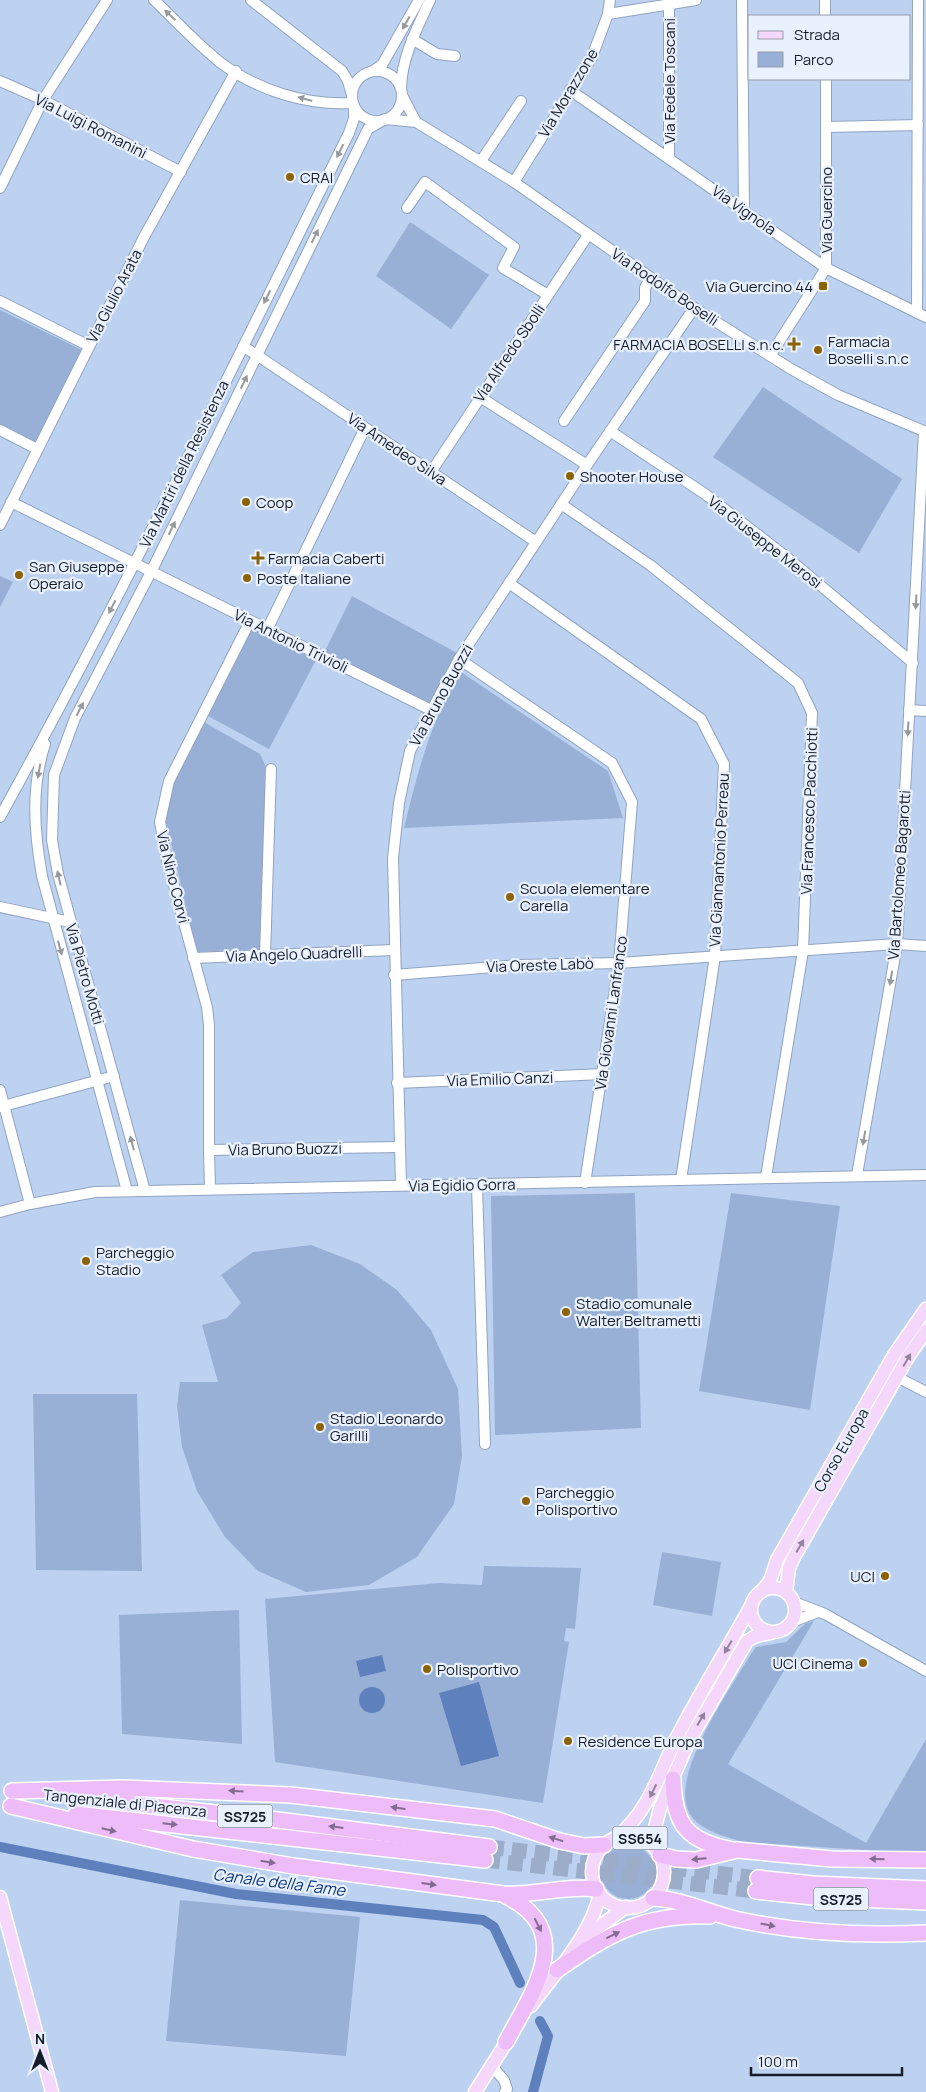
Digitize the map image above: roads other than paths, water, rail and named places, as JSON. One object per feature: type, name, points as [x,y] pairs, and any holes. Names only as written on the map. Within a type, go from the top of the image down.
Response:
[{"type":"highway","points":[[672,1779],[676,1810],[680,1820],[691,1834],[711,1846],[832,1859],[926,1860]]},
{"type":"highway","points":[[6,1790],[143,1789],[291,1795],[495,1820],[584,1846],[610,1841]]},
{"type":"highway","name":"Tangenziale di Piacenza","points":[[5,1806],[487,1854],[270,1819],[6,1790]]},
{"type":"highway","points":[[5,1806],[194,1849],[293,1866],[503,1894],[532,1894],[581,1886],[598,1891]]},
{"type":"highway","points":[[658,1852],[676,1859],[696,1860],[737,1850]]},
{"type":"highway","name":"SS725","points":[[926,1889],[813,1884],[757,1884],[813,1897],[926,1902]]},
{"type":"highway","points":[[503,1894],[524,1905],[537,1920],[545,1940],[542,1970],[506,2042]]},
{"type":"highway","points":[[653,1898],[671,1900],[734,1918],[812,1931],[850,1934],[926,1933]]},
{"type":"highway","points":[[557,1970],[602,1940],[634,1926],[659,1918],[687,1916],[734,1918]]},
{"type":"main road","name":"Corso Europa","points":[[761,1592],[770,1582],[777,1560],[894,1355],[926,1309]]},
{"type":"main road","name":"Corso Europa","points":[[790,1597],[789,1568],[794,1557],[897,1377],[926,1331]]},
{"type":"main road","points":[[773,1588],[790,1597],[795,1609],[792,1622],[783,1630],[771,1632],[759,1628],[751,1611],[752,1604],[761,1592],[773,1588]]},
{"type":"main road","name":"SS654","points":[[475,2092],[506,2042],[576,1945],[594,1912],[598,1891],[593,1877],[593,1866],[597,1854],[634,1822],[647,1804],[675,1742],[752,1604]]},
{"type":"main road","name":"SS654","points":[[658,1852],[657,1818],[672,1779],[698,1724],[742,1648],[756,1636],[771,1632]]},
{"type":"main road","name":"SS654","points":[[576,1945],[600,1924],[626,1907],[635,1907],[653,1898],[660,1888],[664,1877],[664,1866],[658,1852],[650,1843],[634,1836],[610,1841]]},
{"type":"main road","points":[[598,1891],[607,1901],[626,1907]]},
{"type":"main road","points":[[0,1896],[52,2092]]},
{"type":"street","points":[[0,187],[43,100],[107,0]]},
{"type":"street","points":[[154,0],[221,63],[254,84],[313,102],[334,104],[353,102]]},
{"type":"street","points":[[251,0],[342,71],[348,81],[353,102],[366,118],[376,121],[385,119],[396,111],[401,92],[401,74],[412,39],[430,0]]},
{"type":"street","points":[[353,102],[355,84],[382,65],[419,0]]},
{"type":"street","name":"Via Morazzone","points":[[514,182],[592,57],[608,14],[610,0]]},
{"type":"street","points":[[608,14],[696,0]]},
{"type":"street","points":[[742,0],[744,210]]},
{"type":"street","points":[[825,0],[825,15]]},
{"type":"street","points":[[918,0],[922,66],[918,125],[922,176],[922,315]]},
{"type":"street","name":"Via Fedele Toscani","points":[[669,4],[669,158]]},
{"type":"street","points":[[412,39],[437,54],[455,56]]},
{"type":"street","name":"Via Giulio Arata","points":[[0,525],[144,238],[236,71]]},
{"type":"street","points":[[342,71],[390,75],[416,122]]},
{"type":"street","name":"Via Guercino","points":[[770,356],[826,268],[826,80]]},
{"type":"street","name":"Via Luigi Romanini","points":[[0,81],[43,100],[181,172]]},
{"type":"street","name":"Via Vignola","points":[[570,90],[826,268],[922,315]]},
{"type":"street","points":[[481,161],[521,101]]},
{"type":"street","name":"Via Martiri della Resistenza","points":[[0,817],[52,724],[134,564],[349,133],[355,114],[353,102]]},
{"type":"street","name":"Via Martiri della Resistenza","points":[[60,754],[75,718],[151,572],[365,134],[374,124],[385,119]]},
{"type":"street","name":"Via Rodolfo Boselli","points":[[385,119],[416,122],[514,182],[694,308],[770,356],[838,395],[925,432]]},
{"type":"street","points":[[827,127],[918,125]]},
{"type":"street","points":[[407,208],[425,182],[514,247],[503,268],[548,295]]},
{"type":"street","name":"Via Alfredo Sbolli","points":[[431,472],[588,235]]},
{"type":"street","points":[[291,250],[305,257]]},
{"type":"street","points":[[564,421],[645,301],[645,288],[650,278]]},
{"type":"street","points":[[0,301],[89,346]]},
{"type":"street","name":"Via Bruno Buozzi","points":[[401,1185],[394,975],[393,858],[399,803],[410,751],[459,659],[587,465],[694,308]]},
{"type":"street","name":"Via Amedeo Silva","points":[[243,346],[536,542]]},
{"type":"street","points":[[480,397],[587,465]]},
{"type":"street","points":[[267,630],[365,428]]},
{"type":"street","points":[[0,430],[38,449]]},
{"type":"street","name":"Via Giuseppe Merosi","points":[[610,432],[705,494],[789,559],[913,663]]},
{"type":"street","points":[[913,663],[925,432]]},
{"type":"street","name":"Via Antonio Trivioli","points":[[11,502],[431,710]]},
{"type":"street","name":"Via Francesco Pacchiotti","points":[[561,504],[650,565],[798,684],[812,714],[803,951],[766,1177]]},
{"type":"street","name":"Via Giannantonio Perreau","points":[[509,583],[702,719],[724,764],[715,956],[681,1180]]},
{"type":"street","name":"Via Nino Corvi","points":[[209,1150],[209,1025],[194,958],[167,860],[160,822],[169,781],[250,621]]},
{"type":"street","name":"Via Giovanni Lanfranco","points":[[459,659],[612,763],[632,802],[619,963],[585,1183]]},
{"type":"street","name":"Via Bartolomeo Bagarotti","points":[[858,1175],[897,944],[913,663]]},
{"type":"street","points":[[909,710],[926,711]]},
{"type":"street","name":"Via Pietro Motti","points":[[52,724],[39,768],[35,807],[36,844],[52,920],[99,1080],[127,1191]]},
{"type":"street","name":"Via Pietro Motti","points":[[60,754],[54,776],[52,840],[70,922],[145,1190]]},
{"type":"street","points":[[266,955],[271,769]]},
{"type":"street","name":"Via Pietro Motti","points":[[0,907],[52,920]]},
{"type":"street","points":[[52,920],[70,922]]},
{"type":"street","name":"Via Oreste Labò","points":[[394,975],[518,965],[619,963],[897,944],[926,946]]},
{"type":"street","name":"Via Angelo Quadrelli","points":[[194,958],[394,950]]},
{"type":"street","name":"Via Emilio Canzi","points":[[397,1083],[603,1074]]},
{"type":"street","points":[[2,1106],[114,1076]]},
{"type":"street","points":[[0,1090],[2,1106],[30,1204]]},
{"type":"street","name":"Via Bruno Buozzi","points":[[210,1189],[209,1150],[400,1147]]},
{"type":"street","name":"Via Egidio Gorra","points":[[0,1212],[30,1204],[95,1192],[585,1183],[926,1174]]},
{"type":"street","points":[[477,1185],[485,1444]]},
{"type":"street","points":[[897,1377],[926,1392]]},
{"type":"street","points":[[790,1597],[926,1671]]},
{"type":"street","points":[[792,1622],[819,1612]]},
{"type":"street","points":[[491,2065],[504,2080],[507,2089],[505,2092]]},
{"type":"waterway","name":"Canale della Fame","points":[[0,1847],[236,1894],[483,1920],[494,1927],[520,1983]]},
{"type":"waterway","points":[[533,2092],[548,2036],[540,2021]]},
{"type":"tunnel","points":[[489,1847],[758,1878]]},
{"type":"tunnel","points":[[485,1860],[756,1891]]},
{"type":"place","name":"CRAI","points":[[290,177]]},
{"type":"place","name":"Via Guercino 44","points":[[823,286]]},
{"type":"place","name":"FARMACIA BOSELLI s.n.c.","points":[[794,344]]},
{"type":"place","name":"Farmacia Boselli s.n.c","points":[[818,350]]},
{"type":"place","name":"Shooter House","points":[[570,476]]},
{"type":"place","name":"Coop","points":[[246,502]]},
{"type":"place","name":"Farmacia Caberti","points":[[258,558]]},
{"type":"place","name":"San Giuseppe Operaio","points":[[19,575]]},
{"type":"place","name":"Poste Italiane","points":[[247,578]]},
{"type":"place","name":"Scuola elementare Carella","points":[[510,897]]},
{"type":"place","name":"Parcheggio Stadio","points":[[86,1261]]},
{"type":"place","name":"Stadio comunale Walter Beltrametti","points":[[566,1312]]},
{"type":"place","name":"Stadio Leonardo Garilli","points":[[320,1427]]},
{"type":"place","name":"Parcheggio Polisportivo","points":[[526,1501]]},
{"type":"place","name":"UCI","points":[[885,1576]]},
{"type":"place","name":"UCI Cinema","points":[[863,1663]]},
{"type":"place","name":"Polisportivo","points":[[427,1669]]},
{"type":"place","name":"Residence Europa","points":[[568,1741]]}]
